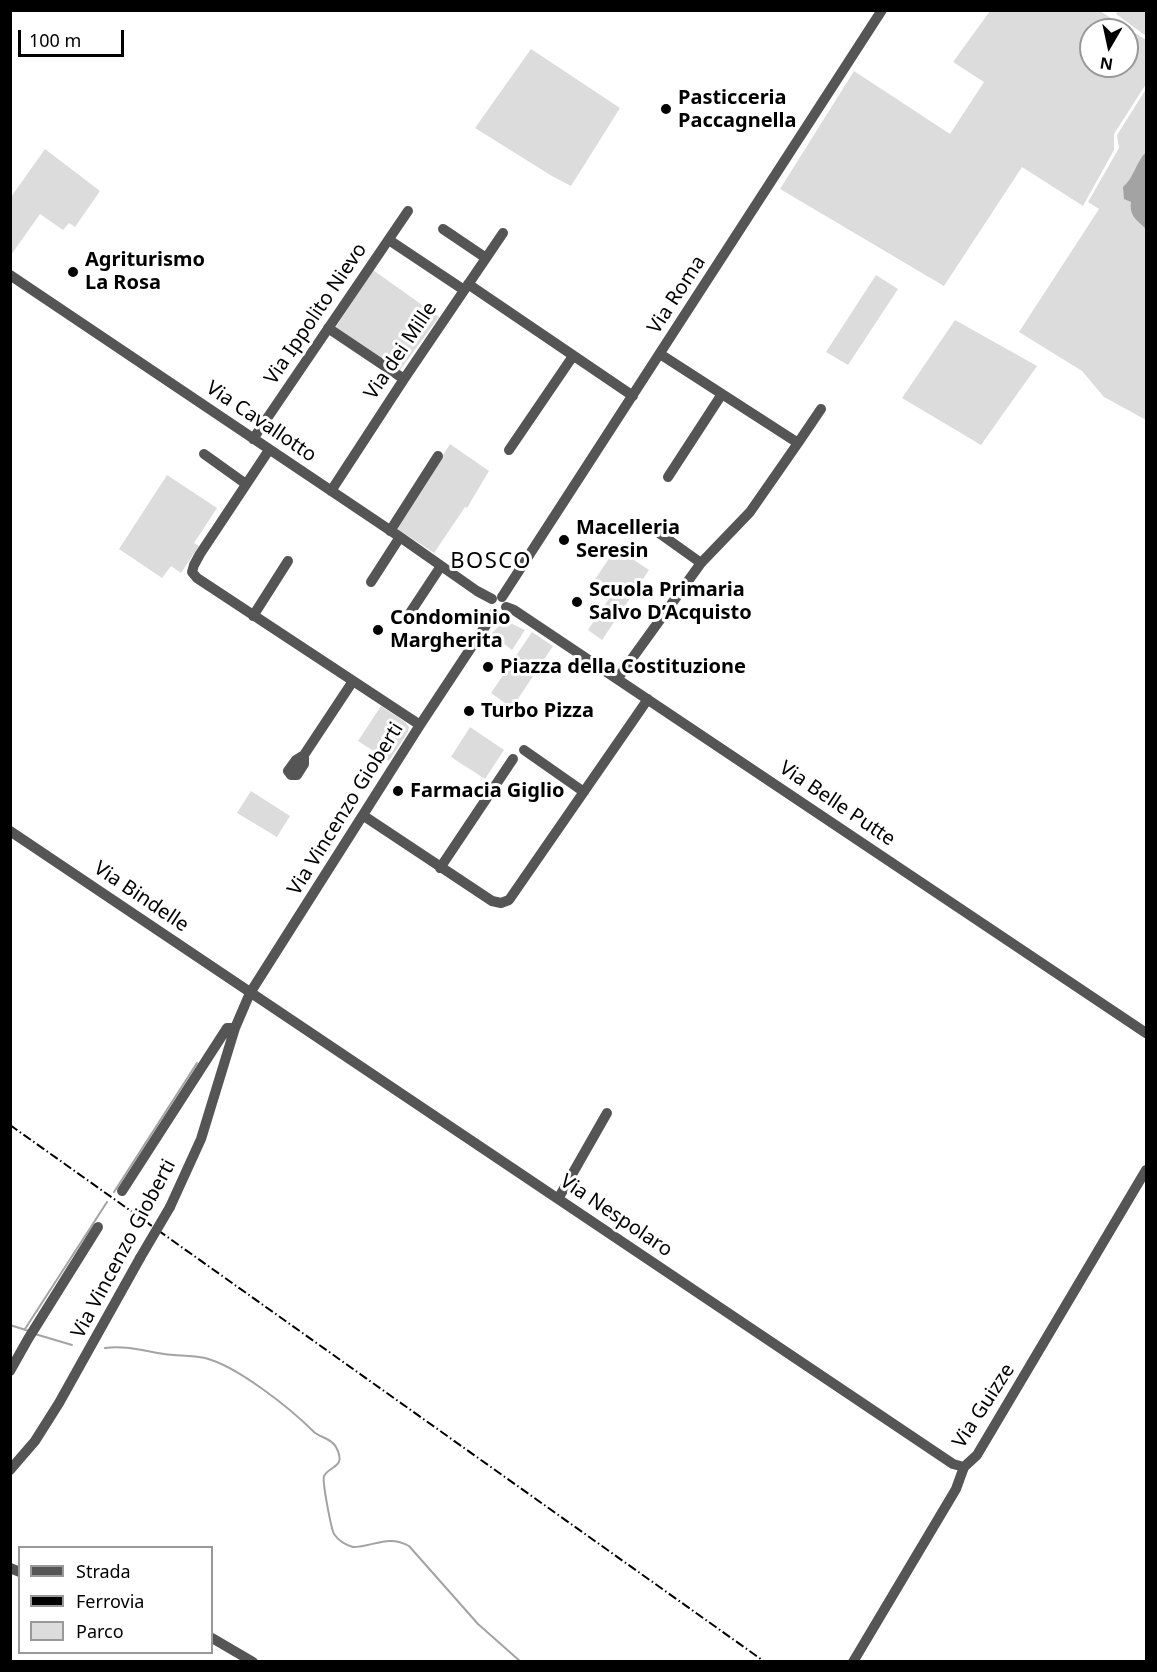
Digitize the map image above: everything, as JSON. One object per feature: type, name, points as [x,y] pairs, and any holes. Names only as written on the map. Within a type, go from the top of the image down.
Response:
[{"type":"street","name":"Via Roma","points":[[500,601],[882,10]]},
{"type":"street","name":"Via Ippolito Nievo","points":[[253,439],[408,211]]},
{"type":"street","points":[[443,229],[486,258]]},
{"type":"street","name":"Via dei Mille","points":[[332,491],[404,379],[503,233]]},
{"type":"street","name":"Via Ippolito Nievo","points":[[388,240],[466,287],[633,396]]},
{"type":"street","name":"Via Cavallotto","points":[[10,275],[477,591],[500,601]]},
{"type":"street","points":[[328,328],[404,379]]},
{"type":"street","points":[[660,354],[798,443]]},
{"type":"street","points":[[509,450],[573,356]]},
{"type":"street","points":[[668,477],[722,394]]},
{"type":"street","points":[[618,678],[700,563],[750,512],[821,409]]},
{"type":"street","points":[[269,450],[197,560],[192,572],[197,578],[253,616],[420,725]]},
{"type":"street","points":[[204,454],[246,484]]},
{"type":"street","points":[[390,531],[438,456]]},
{"type":"street","points":[[659,533],[700,563]]},
{"type":"street","points":[[371,582],[400,537]]},
{"type":"street","points":[[253,616],[288,561]]},
{"type":"street","points":[[406,619],[441,566]]},
{"type":"street","name":"Via Vincenzo Gioberti","points":[[10,1470],[35,1441],[59,1403],[170,1207],[201,1139],[235,1028],[250,993],[494,613],[489,606],[500,601]]},
{"type":"street","name":"Via Belle Putte","points":[[500,601],[1146,1033]]},
{"type":"street","points":[[304,755],[353,681]]},
{"type":"street","points":[[364,816],[492,901],[501,903],[509,900],[648,699]]},
{"type":"street","points":[[524,750],[584,792]]},
{"type":"street","points":[[441,868],[513,759]]},
{"type":"street","name":"Via Bindelle","points":[[10,831],[250,993]]},
{"type":"street","name":"Via Nespolaro","points":[[250,993],[953,1464],[964,1467]]},
{"type":"street","name":"Via Vincenzo Gioberti","points":[[122,1191],[227,1028],[235,1028]]},
{"type":"street","points":[[558,1199],[607,1113]]},
{"type":"street","name":"Via Guizze","points":[[853,1662],[956,1490],[964,1467],[977,1455],[1146,1170]]},
{"type":"street","name":"Via Vincenzo Gioberti","points":[[10,1371],[98,1227]]},
{"type":"street","points":[[213,1639],[254,1662]]},
{"type":"green space","points":[[1118,10],[1146,11],[1146,36],[1139,31],[1139,18],[1121,18],[1116,14]]},
{"type":"green space","points":[[990,11],[1100,11],[1111,18],[1079,18],[1079,78],[1139,78],[1139,36],[1146,40],[1146,84],[1114,134],[1114,150],[1083,206],[1022,167],[944,286],[780,189],[854,71],[950,134],[984,82],[953,62]]},
{"type":"green space","points":[[531,49],[620,108],[571,186],[475,128]]},
{"type":"green space","points":[[1146,89],[1146,420],[1104,397],[1082,371],[1019,332],[1099,209],[1088,202],[1119,148],[1117,135]]},
{"type":"green space","points":[[45,149],[100,191],[75,227],[69,223],[63,230],[40,214],[11,255],[11,197]]},
{"type":"green space","points":[[373,270],[439,317],[400,370],[338,331],[336,327]]},
{"type":"green space","points":[[876,275],[898,289],[848,365],[826,352]]},
{"type":"green space","points":[[955,320],[1037,366],[981,445],[902,398]]},
{"type":"green space","points":[[450,444],[489,471],[467,508],[465,507],[434,553],[396,528]]},
{"type":"green space","points":[[167,475],[217,508],[194,543],[199,546],[181,573],[171,566],[162,578],[119,549]]},
{"type":"green space","points":[[616,548],[649,570],[602,640],[588,630],[610,597],[592,584]]},
{"type":"green space","points":[[510,623],[525,630],[512,650],[491,634],[499,626]]},
{"type":"green space","points":[[532,632],[553,646],[512,708],[491,693]]},
{"type":"green space","points":[[381,706],[409,727],[389,761],[358,741]]},
{"type":"green space","points":[[470,727],[504,750],[485,779],[451,757]]},
{"type":"green space","points":[[251,791],[290,816],[277,837],[237,813]]},
{"type":"shaded area","points":[[1146,152],[1146,229],[1132,214],[1131,202],[1124,199],[1123,187]]},
{"type":"waterway","points":[[114,1192],[197,1063]]},
{"type":"waterway","points":[[25,1329],[107,1202]]},
{"type":"waterway","points":[[10,1325],[29,1331]]},
{"type":"waterway","points":[[35,1334],[72,1345]]},
{"type":"waterway","points":[[105,1348],[127,1348],[205,1358],[232,1370],[277,1400],[314,1432],[331,1442],[339,1454],[339,1463],[324,1476],[325,1495],[334,1534],[342,1542],[353,1547],[387,1541],[409,1546],[478,1624],[521,1662]]},
{"type":"railway","points":[[10,1125],[765,1662]]},
{"type":"place","name":"Pasticceria Paccagnella","points":[[666,109]]},
{"type":"place","name":"Agriturismo La Rosa","points":[[73,272]]},
{"type":"place","name":"Macelleria Seresin","points":[[564,540]]},
{"type":"place","name":"Scuola Primaria Salvo D’Acquisto","points":[[577,602]]},
{"type":"place","name":"Condominio Margherita","points":[[378,630]]},
{"type":"place","name":"Piazza della Costituzione","points":[[488,667]]},
{"type":"place","name":"Turbo Pizza","points":[[469,711]]},
{"type":"place","name":"Farmacia Giglio","points":[[398,791]]},
{"type":"district","name":"BOSCO","points":[[491,562]]}]
